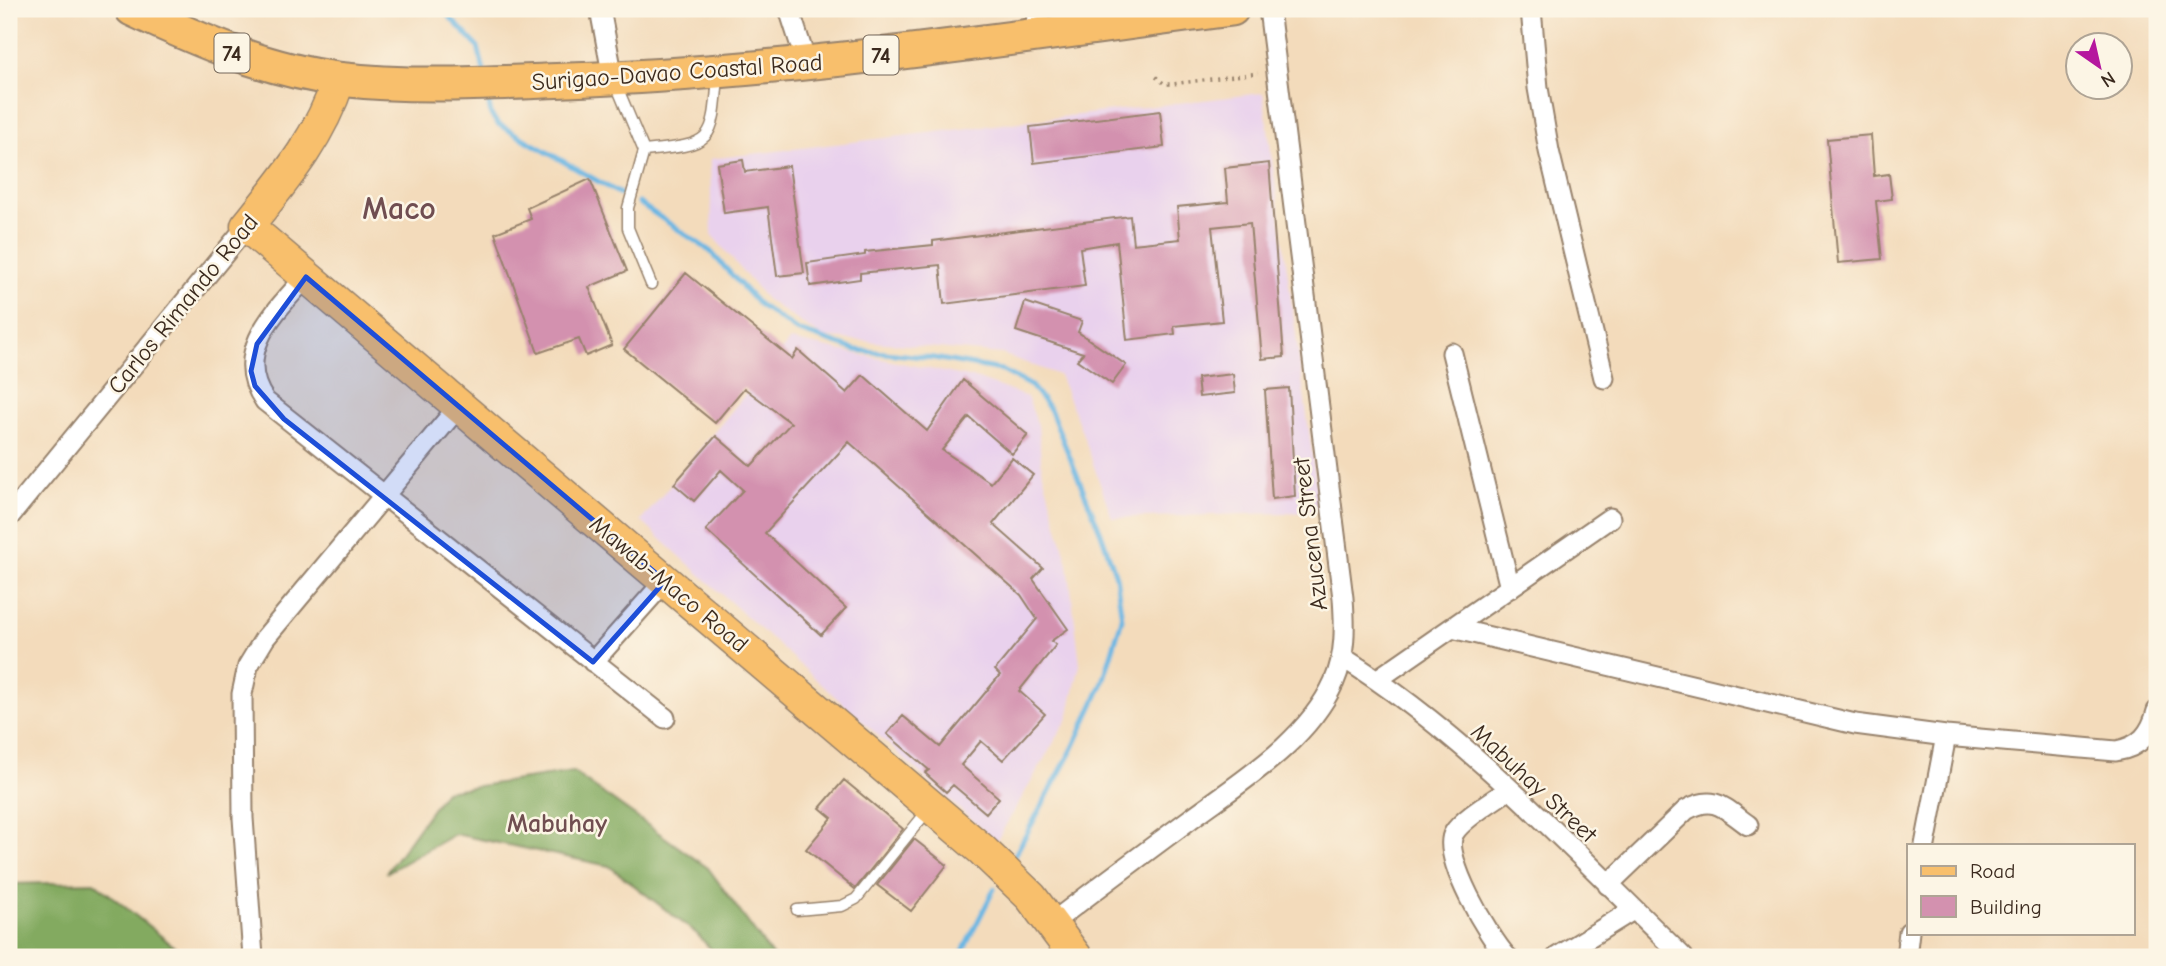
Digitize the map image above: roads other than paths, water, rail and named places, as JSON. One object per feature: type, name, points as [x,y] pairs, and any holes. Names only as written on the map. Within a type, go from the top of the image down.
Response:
[{"type":"highway","name":"Surigao-Davao Coastal Road","points":[[132,9],[232,53],[338,79],[446,84],[718,73],[807,65],[1037,21],[1232,9]]},
{"type":"main road","name":"Carlos Rimando Road","points":[[247,226],[311,144],[328,112],[338,79]]},
{"type":"main road","name":"Mawab-Maco Road","points":[[247,226],[932,806],[1010,875],[1052,923],[1076,957]]},
{"type":"street","points":[[600,9],[613,78]]},
{"type":"street","points":[[789,9],[807,65]]},
{"type":"street","name":"Azucena Street","points":[[1052,923],[1253,772],[1294,736],[1315,713],[1334,682],[1342,657],[1345,629],[1343,598],[1269,9]]},
{"type":"street","points":[[1531,9],[1538,88],[1549,151],[1604,378]]},
{"type":"street","name":"Carlos Rimando Road","points":[[9,517],[247,226]]},
{"type":"street","points":[[306,277],[270,318],[257,344],[251,371],[254,386],[284,419],[665,718]]},
{"type":"street","points":[[1452,353],[1510,587]]},
{"type":"street","points":[[253,957],[242,756],[242,694],[248,666],[265,638],[459,406]]},
{"type":"street","points":[[1378,679],[1610,518]]},
{"type":"street","points":[[593,662],[665,581]]},
{"type":"street","points":[[1452,628],[1855,724],[1946,736],[2116,751],[2137,745],[2148,735],[2157,711]]},
{"type":"street","name":"Mabuhay Street","points":[[1342,657],[1378,679],[1508,790],[1683,957]]},
{"type":"street","points":[[1925,844],[1946,736]]},
{"type":"street","points":[[1507,957],[1456,871],[1449,842],[1455,830],[1508,790]]},
{"type":"street","points":[[1608,885],[1686,810],[1698,803],[1715,803],[1748,825]]},
{"type":"street","points":[[1560,957],[1633,910]]},
{"type":"street","points":[[1906,957],[1909,934]]},
{"type":"lane","points":[[644,150],[690,146],[702,141],[711,132],[715,122],[718,73]]},
{"type":"lane","points":[[613,78],[644,150],[628,208],[628,228],[651,284]]},
{"type":"lane","points":[[797,910],[842,906],[856,899],[932,806]]},
{"type":"waterway","points":[[442,9],[478,47],[484,71]]},
{"type":"waterway","points":[[487,94],[491,115],[498,124],[622,195]]},
{"type":"waterway","points":[[639,203],[710,251],[758,304],[796,330],[856,350],[934,358],[1001,370],[1031,386],[1050,409],[1116,576],[1122,619],[1102,685],[1073,748],[1015,855]]},
{"type":"waterway","points":[[960,957],[994,889]]},
{"type":"district","name":"Maco","points":[[399,208]]},
{"type":"district","name":"Mabuhay","points":[[557,824]]}]
